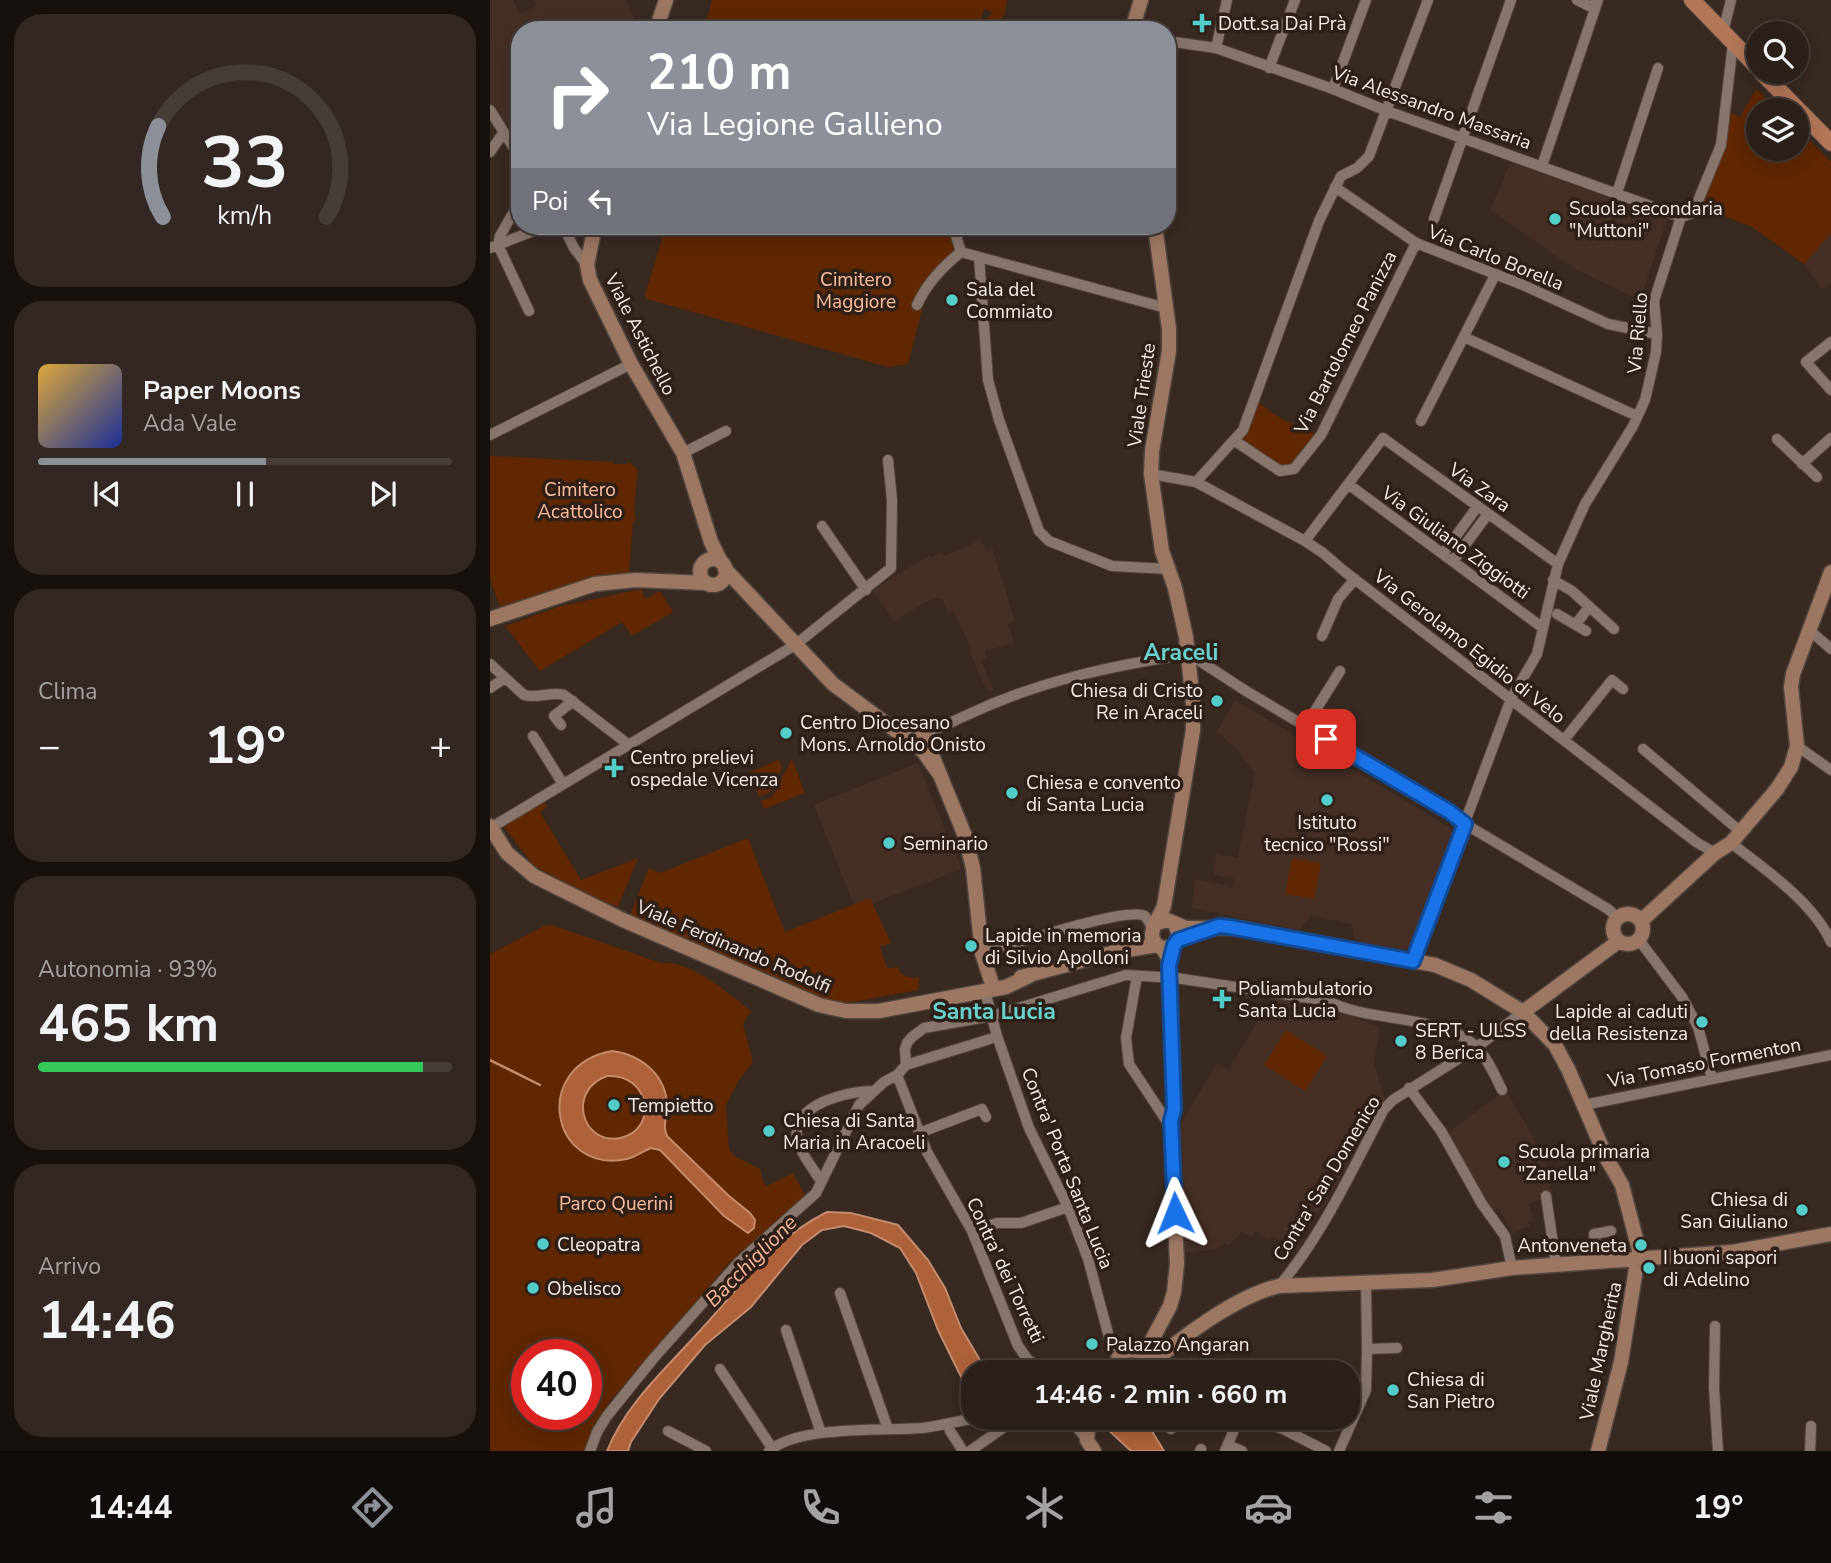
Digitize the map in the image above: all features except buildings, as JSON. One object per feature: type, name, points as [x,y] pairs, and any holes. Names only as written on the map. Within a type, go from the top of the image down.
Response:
[{"type":"main road","points":[[1692,0],[1746,57]]},
{"type":"main road","points":[[1773,84],[1831,143]]},
{"type":"street","points":[[659,21],[666,0]]},
{"type":"street","points":[[1135,21],[1141,0]]},
{"type":"street","points":[[1216,48],[1227,0]]},
{"type":"street","points":[[1269,68],[1294,0]]},
{"type":"street","points":[[1333,89],[1366,0]]},
{"type":"street","points":[[1196,482],[1243,430],[1319,221],[1341,176],[1357,168],[1370,156],[1428,0]]},
{"type":"street","points":[[1434,219],[1511,0]]},
{"type":"street","points":[[1577,0],[1589,6],[1597,2]]},
{"type":"street","name":"Via Riello","points":[[1413,961],[1511,699],[1537,654],[1558,564],[1585,504],[1637,416],[1650,383],[1657,334],[1654,301],[1681,217],[1693,213],[1721,145],[1731,0]]},
{"type":"street","points":[[1542,166],[1597,2]]},
{"type":"street","name":"Via Alessandro Massaria","points":[[1176,42],[1216,48],[1681,217]]},
{"type":"street","points":[[1617,192],[1658,68]]},
{"type":"street","points":[[490,110],[511,144]]},
{"type":"street","points":[[490,152],[504,132]]},
{"type":"street","name":"Via Carlo Borella","points":[[1335,187],[1416,243],[1523,285],[1608,324],[1657,334]]},
{"type":"street","points":[[494,246],[511,217]]},
{"type":"street","points":[[494,246],[523,235]]},
{"type":"street","points":[[568,235],[587,265]]},
{"type":"street","name":"Viale Astichello","points":[[593,235],[587,265],[590,280],[608,321],[682,453],[701,503],[711,542],[723,566],[833,684],[894,731],[919,738]]},
{"type":"street","points":[[956,235],[961,251]]},
{"type":"street","name":"Viale Trieste","points":[[1156,235],[1169,329],[1168,361],[1152,451],[1151,474],[1162,551],[1175,588],[1189,654],[1193,730],[1164,906],[1164,934]]},
{"type":"street","name":"Via Bartolomeo Panizza","points":[[1235,441],[1280,471],[1294,468],[1321,435],[1416,243]]},
{"type":"street","points":[[494,246],[529,311]]},
{"type":"street","points":[[961,251],[1166,309]]},
{"type":"street","points":[[917,305],[925,288],[945,264],[961,251]]},
{"type":"street","points":[[979,257],[988,380],[1039,531],[1049,541],[1112,566],[1168,569]]},
{"type":"street","points":[[1421,421],[1495,275]]},
{"type":"street","points":[[1464,337],[1637,416]]},
{"type":"street","points":[[1831,342],[1806,362],[1831,390]]},
{"type":"street","points":[[490,435],[631,364]]},
{"type":"street","points":[[682,453],[726,431]]},
{"type":"street","name":"Via Zara","points":[[1348,484],[1383,438],[1558,564]]},
{"type":"street","points":[[1802,464],[1831,438]]},
{"type":"street","points":[[1777,439],[1817,478]]},
{"type":"street","points":[[492,821],[527,806],[795,645],[891,568],[892,500],[888,460]]},
{"type":"street","name":"Via Gerolamo Egidio di Velo","points":[[1151,474],[1196,482],[1323,553],[1696,842],[1715,853]]},
{"type":"street","points":[[1305,541],[1348,484]]},
{"type":"street","name":"Via Giuliano Ziggiotti","points":[[1348,484],[1543,628]]},
{"type":"street","points":[[1443,554],[1477,507]]},
{"type":"street","points":[[1453,561],[1488,514]]},
{"type":"street","points":[[822,526],[866,590]]},
{"type":"street","points":[[711,542],[701,577],[712,584]]},
{"type":"street","points":[[676,581],[687,578],[713,559],[723,566],[725,578],[712,584]]},
{"type":"street","points":[[1641,921],[1715,853],[1736,838],[1777,789],[1791,767],[1797,746],[1791,687],[1808,629],[1831,572]]},
{"type":"street","name":"Via Gerolamo Egidio di Velo","points":[[1322,636],[1338,599],[1355,579]]},
{"type":"street","points":[[490,619],[595,584],[636,580],[712,584],[748,594]]},
{"type":"street","points":[[1553,580],[1572,591],[1614,629]]},
{"type":"street","points":[[1576,624],[1589,607]]},
{"type":"street","points":[[1557,614],[1586,631]]},
{"type":"street","points":[[1808,629],[1831,649]]},
{"type":"street","points":[[989,988],[965,836],[940,775],[919,738],[1041,684],[1102,668],[1189,654],[1608,909],[1618,918]]},
{"type":"street","points":[[490,664],[524,695],[538,697],[558,693],[573,701],[629,744]]},
{"type":"street","points":[[1305,727],[1340,671]]},
{"type":"street","points":[[490,688],[505,678]]},
{"type":"street","name":"Via Gerolamo Egidio di Velo","points":[[1564,740],[1612,680],[1623,689]]},
{"type":"street","points":[[561,725],[554,716],[573,701]]},
{"type":"street","points":[[533,736],[563,784]]},
{"type":"street","points":[[1797,746],[1831,770]]},
{"type":"street","points":[[1643,749],[1770,873],[1827,920],[1831,942]]},
{"type":"street","name":"Viale Ferdinando Rodolfi","points":[[492,821],[503,849],[534,876],[576,898],[819,1005],[846,1011],[879,1011],[989,988],[1115,952],[1164,934],[1219,926],[1413,961]]},
{"type":"street","points":[[982,953],[1125,915],[1142,914],[1164,934],[1170,972],[1167,1110],[1172,1130],[1177,1264],[1174,1292],[1159,1327],[1140,1359]]},
{"type":"street","points":[[1619,941],[1613,928],[1618,918],[1628,914],[1641,921]]},
{"type":"street","points":[[1619,941],[1631,944],[1639,940],[1643,933],[1641,921]]},
{"type":"street","points":[[1639,940],[1682,997],[1698,1027],[1713,1079]]},
{"type":"street","points":[[1523,1013],[1619,941]]},
{"type":"street","points":[[1413,961],[1435,965],[1471,980],[1523,1013],[1555,1045],[1607,1159],[1622,1185],[1639,1250],[1639,1260]]},
{"type":"street","points":[[906,1065],[905,1049],[912,1037],[930,1026],[992,1016],[1107,979],[1170,972],[1270,994],[1328,1001],[1342,1009],[1433,1026],[1461,1037],[1477,1047],[1502,1090]]},
{"type":"street","points":[[1137,976],[1126,1038],[1129,1063],[1167,1110]]},
{"type":"street","name":"Contra' Porta Santa Lucia","points":[[989,988],[997,1037],[1029,1128],[1068,1207],[1088,1259],[1109,1336],[1116,1346],[1140,1359]]},
{"type":"street","name":"Contra' San Domenico","points":[[1286,1285],[1333,1205],[1384,1109],[1409,1088],[1477,1047],[1523,1013]]},
{"type":"street","points":[[590,1451],[607,1416],[662,1349],[739,1262],[816,1193],[859,1105],[906,1065],[990,1039]]},
{"type":"street","name":"Via Tomaso Formenton","points":[[1584,1105],[1831,1055]]},
{"type":"street","name":"Contra' dei Torretti","points":[[897,1074],[927,1152],[972,1231],[1018,1346],[1028,1360]]},
{"type":"street","points":[[1409,1088],[1441,1131],[1482,1204],[1506,1236],[1512,1268]]},
{"type":"street","points":[[818,1178],[797,1138],[799,1123],[815,1107],[834,1097],[858,1091],[873,1091]]},
{"type":"street","points":[[919,1133],[982,1109],[986,1117]]},
{"type":"street","points":[[1546,1196],[1556,1264]]},
{"type":"street","points":[[972,1231],[997,1223],[1021,1223],[1068,1207]]},
{"type":"street","points":[[1598,1262],[1594,1234],[1611,1231]]},
{"type":"street","points":[[1120,1360],[1120,1355],[1140,1359],[1172,1347],[1240,1302],[1264,1290],[1286,1285],[1432,1280],[1512,1268],[1732,1252],[1831,1234]]},
{"type":"street","name":"Viale Margherita","points":[[1598,1451],[1621,1362],[1639,1260]]},
{"type":"street","points":[[1339,1451],[1366,1390],[1366,1282]]},
{"type":"street","points":[[840,1293],[888,1429]]},
{"type":"street","points":[[1714,1326],[1718,1451]]},
{"type":"street","points":[[786,1329],[821,1433]]},
{"type":"street","points":[[1367,1349],[1397,1348]]},
{"type":"street","points":[[720,1369],[771,1449],[795,1437],[821,1433],[961,1421]]},
{"type":"street","points":[[948,1424],[963,1451]]},
{"type":"street","points":[[1810,1451],[1811,1426]]},
{"type":"street","points":[[1234,1430],[1227,1448],[1242,1451]]},
{"type":"street","points":[[1285,1430],[1326,1451]]},
{"type":"street","points":[[667,1431],[706,1451]]},
{"type":"street","points":[[970,1451],[996,1431]]},
{"type":"shaded area","points":[[490,0],[513,0],[520,14],[536,6],[534,0],[626,0],[636,21],[511,21],[511,132],[490,102]]},
{"type":"shaded area","name":"Scuola secondaria \"Muttoni\"","points":[[1511,162],[1667,219],[1640,300],[1577,270],[1490,210]]},
{"type":"shaded area","points":[[1831,233],[1831,283],[1822,289],[1804,264]]},
{"type":"shaded area","points":[[981,540],[988,553],[992,547],[1015,621],[1008,624],[1014,643],[985,651],[987,658],[981,660],[993,690],[990,692],[979,674],[954,611],[948,612],[942,599],[936,598],[920,605],[894,622],[873,591],[930,555],[930,558],[941,552],[944,556]]},
{"type":"shaded area","name":"Istituto tecnico \"Rossi\"","points":[[1235,700],[1451,828],[1453,836],[1411,947],[1406,950],[1359,942],[1354,938],[1352,924],[1311,916],[1299,930],[1192,908],[1195,879],[1233,887],[1234,879],[1213,875],[1216,854],[1238,858],[1255,772],[1235,747],[1217,732]]},
{"type":"shaded area","name":"Seminario","points":[[918,763],[961,869],[856,910],[814,805]]},
{"type":"shaded area","points":[[1273,996],[1326,1005],[1380,1028],[1374,1062],[1385,1100],[1360,1139],[1337,1185],[1314,1219],[1297,1208],[1294,1211],[1311,1224],[1299,1243],[1302,1245],[1298,1251],[1272,1236],[1269,1240],[1256,1231],[1252,1237],[1241,1231],[1229,1246],[1225,1243],[1218,1249],[1185,1253],[1179,1134],[1181,1123],[1217,1063],[1228,1070]]},
{"type":"shaded area","points":[[612,1051],[633,1057],[651,1069],[658,1077],[666,1097],[667,1136],[750,1213],[755,1220],[754,1228],[748,1233],[724,1216],[660,1150],[651,1148],[627,1159],[601,1160],[581,1151],[567,1136],[560,1117],[561,1096],[569,1076],[586,1061]],"holes":[[[607,1076],[622,1077],[633,1083],[640,1092],[644,1114],[640,1125],[632,1133],[620,1138],[607,1138],[588,1125],[583,1104],[594,1083]]]},
{"type":"shaded area","name":"Scuola primaria \"Zanella\"","points":[[1506,1090],[1534,1139],[1551,1177],[1548,1178],[1553,1194],[1529,1204],[1534,1220],[1529,1222],[1530,1226],[1512,1233],[1499,1208],[1493,1211],[1447,1133]]},
{"type":"shaded area","name":"Bacchiglione","points":[[827,1212],[851,1213],[898,1225],[928,1260],[945,1288],[961,1328],[980,1360],[961,1360],[961,1377],[938,1330],[916,1273],[900,1248],[871,1233],[844,1226],[822,1230],[802,1245],[751,1307],[705,1345],[659,1399],[628,1451],[607,1451],[626,1416],[651,1384],[748,1276],[776,1248]]},
{"type":"shaded area","points":[[1108,1430],[1151,1430],[1164,1451],[1131,1451]]},
{"type":"green space","points":[[712,0],[1007,0],[1005,14],[999,21],[985,21],[993,12],[984,9],[981,21],[706,21]]},
{"type":"green space","points":[[1756,89],[1766,98],[1751,98]]},
{"type":"green space","points":[[1746,106],[1746,161],[1809,161],[1809,140],[1831,162],[1831,233],[1804,264],[1752,227],[1701,207],[1728,111],[1740,117]]},
{"type":"green space","name":"Cimitero Maggiore","points":[[663,235],[954,235],[956,239],[948,266],[928,287],[908,364],[888,367],[647,299],[645,295]]},
{"type":"green space","points":[[1254,399],[1285,420],[1305,424],[1318,438],[1294,469],[1280,471],[1235,441]]},
{"type":"green space","name":"Cimitero Acattolico","points":[[490,456],[614,464],[629,462],[638,469],[634,508],[636,521],[633,522],[629,573],[592,579],[500,607],[490,579]]},
{"type":"green space","points":[[642,589],[645,599],[660,591],[673,612],[632,636],[622,622],[540,671],[505,626],[561,606]]},
{"type":"green space","points":[[792,759],[805,793],[764,809],[761,801],[772,797]]},
{"type":"green space","points":[[779,760],[782,768],[770,792],[759,797],[750,772]]},
{"type":"green space","points":[[544,801],[547,807],[540,812],[581,880],[638,858],[618,907],[584,893],[533,865],[504,827]]},
{"type":"green space","points":[[748,838],[785,932],[870,898],[891,943],[880,947],[887,968],[899,967],[900,973],[907,977],[919,978],[918,990],[837,1005],[630,915],[649,868],[660,873]]},
{"type":"green space","points":[[1292,858],[1321,863],[1314,899],[1285,894]]},
{"type":"green space","name":"Parco Querini","points":[[552,925],[661,963],[684,967],[720,987],[751,1011],[743,1024],[753,1062],[739,1080],[726,1105],[729,1150],[736,1157],[760,1169],[767,1186],[793,1173],[805,1195],[730,1262],[602,1413],[602,1339],[511,1339],[511,1430],[591,1430],[584,1451],[490,1451],[490,954],[544,926]]},
{"type":"green space","points":[[1286,1030],[1327,1056],[1305,1091],[1264,1065]]},
{"type":"waterway","points":[[490,1060],[540,1085]]},
{"type":"place","name":"Dott.sa Dai Prà","points":[[1202,23]]},
{"type":"place","name":"Scuola secondaria \"Muttoni\"","points":[[1555,219]]},
{"type":"place","name":"Sala del Commiato","points":[[952,300]]},
{"type":"place","name":"Chiesa di Cristo Re in Araceli","points":[[1217,701]]},
{"type":"place","name":"Centro Diocesano Mons. Arnoldo Onisto","points":[[786,733]]},
{"type":"place","name":"Centro prelievi ospedale Vicenza","points":[[614,768]]},
{"type":"place","name":"Chiesa e convento di Santa Lucia","points":[[1012,793]]},
{"type":"place","name":"Istituto tecnico \"Rossi\"","points":[[1327,800]]},
{"type":"place","name":"Seminario","points":[[889,843]]},
{"type":"place","name":"Lapide in memoria di Silvio Apolloni","points":[[971,946]]},
{"type":"place","name":"Poliambulatorio Santa Lucia","points":[[1222,999]]},
{"type":"place","name":"Lapide ai caduti della Resistenza","points":[[1702,1022]]},
{"type":"place","name":"SERT - ULSS 8 Berica","points":[[1401,1041]]},
{"type":"place","name":"Tempietto","points":[[614,1105]]},
{"type":"place","name":"Chiesa di Santa Maria in Aracoeli","points":[[769,1131]]},
{"type":"place","name":"Scuola primaria \"Zanella\"","points":[[1504,1162]]},
{"type":"place","name":"Chiesa di San Giuliano","points":[[1802,1210]]},
{"type":"place","name":"Cleopatra","points":[[543,1244]]},
{"type":"place","name":"Antonveneta","points":[[1641,1245]]},
{"type":"place","name":"I buoni sapori di Adelino","points":[[1649,1268]]},
{"type":"place","name":"Obelisco","points":[[533,1288]]},
{"type":"place","name":"Palazzo Angaran","points":[[1092,1344]]},
{"type":"place","name":"Chiesa di San Pietro","points":[[1393,1390]]},
{"type":"district","name":"Araceli","points":[[1181,652]]},
{"type":"district","name":"Santa Lucia","points":[[994,1011]]},
{"type":"route","points":[[1175,1213],[1169,966],[1174,945],[1178,940],[1219,926],[1413,961],[1465,824],[1450,812],[1326,739]]}]
